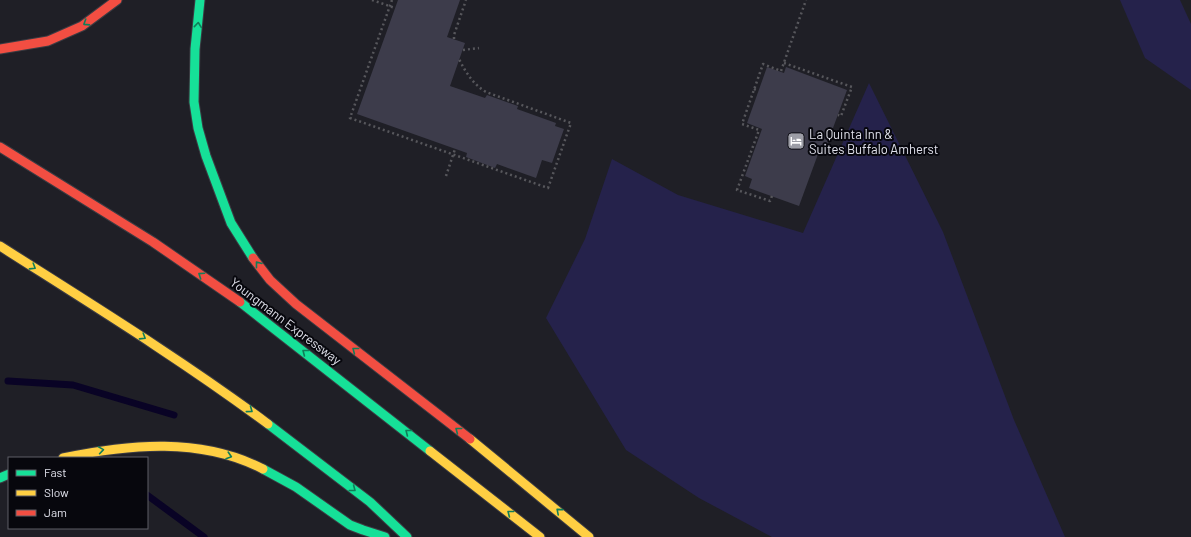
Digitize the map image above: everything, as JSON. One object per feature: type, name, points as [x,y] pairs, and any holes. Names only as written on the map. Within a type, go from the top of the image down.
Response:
[{"type":"highway","points":[[0,49],[48,41],[82,26],[117,0]]},
{"type":"highway","points":[[200,0],[195,50],[194,102],[198,128],[231,223],[247,250],[270,280],[296,304],[491,455],[589,537]]},
{"type":"highway","name":"Youngmann Expressway","points":[[0,147],[153,242],[236,299],[540,537]]},
{"type":"highway","points":[[0,246],[220,388],[370,502],[407,537]]},
{"type":"highway","points":[[67,457],[85,452],[122,446],[174,445],[209,450],[259,466],[307,494],[351,526],[385,537]]},
{"type":"path","points":[[372,0],[395,8]]},
{"type":"path","points":[[392,0],[350,118],[548,188],[571,123],[486,92],[479,88],[469,76],[459,59]]},
{"type":"path","points":[[454,40],[454,35],[466,0]]},
{"type":"path","points":[[772,196],[770,201],[737,190],[759,130],[742,124],[762,64],[781,71],[806,0]]},
{"type":"path","points":[[463,50],[479,48]]},
{"type":"path","points":[[784,63],[807,73],[852,87],[841,116],[838,115]]},
{"type":"path","points":[[754,89],[758,91]]},
{"type":"path","points":[[559,143],[563,145]]},
{"type":"path","points":[[446,176],[455,149]]},
{"type":"shaded area","points":[[1120,0],[1180,0],[1191,24],[1191,90],[1145,58]]},
{"type":"shaded area","points":[[869,83],[943,232],[1014,420],[1065,537],[772,537],[699,498],[626,450],[546,318],[585,239],[612,159],[678,195],[803,233]]},
{"type":"building","points":[[398,0],[460,0],[447,37],[465,43],[450,86],[485,98],[487,95],[518,106],[517,109],[556,123],[555,126],[564,129],[552,163],[542,160],[536,178],[497,164],[495,168],[466,157],[467,153],[357,114]]},
{"type":"building","name":"La Quinta Inn & Suites Buffalo Amherst","points":[[767,67],[784,73],[786,67],[847,90],[826,147],[821,146],[799,206],[749,188],[752,179],[745,176],[762,129],[747,123]]},
{"type":"waterway","points":[[8,381],[73,385],[174,415]]},
{"type":"waterway","points":[[148,496],[204,537]]},
{"type":"traffic: fast","points":[[200,0],[195,49],[194,102],[198,128],[206,156],[231,223],[253,258]]},
{"type":"traffic: fast","points":[[240,302],[430,451]]},
{"type":"traffic: fast","points":[[268,424],[370,502],[407,537]]},
{"type":"traffic: fast","points":[[263,469],[296,487],[350,525],[385,537]]},
{"type":"traffic: fast","points":[[0,478],[8,474]]},
{"type":"traffic: slow","points":[[0,246],[203,377],[268,424]]},
{"type":"traffic: slow","points":[[470,439],[589,537]]},
{"type":"traffic: slow","points":[[68,457],[113,449],[164,446],[215,452],[239,459],[263,469]]},
{"type":"traffic: slow","points":[[430,451],[540,537]]},
{"type":"traffic: jam","points":[[0,49],[48,41],[82,26],[117,0]]},
{"type":"traffic: jam","points":[[0,147],[153,242],[240,302]]},
{"type":"traffic: jam","points":[[253,258],[270,280],[296,304],[470,439]]},
{"type":"place","name":"La Quinta Inn & Suites Buffalo Amherst","points":[[796,141]]}]
